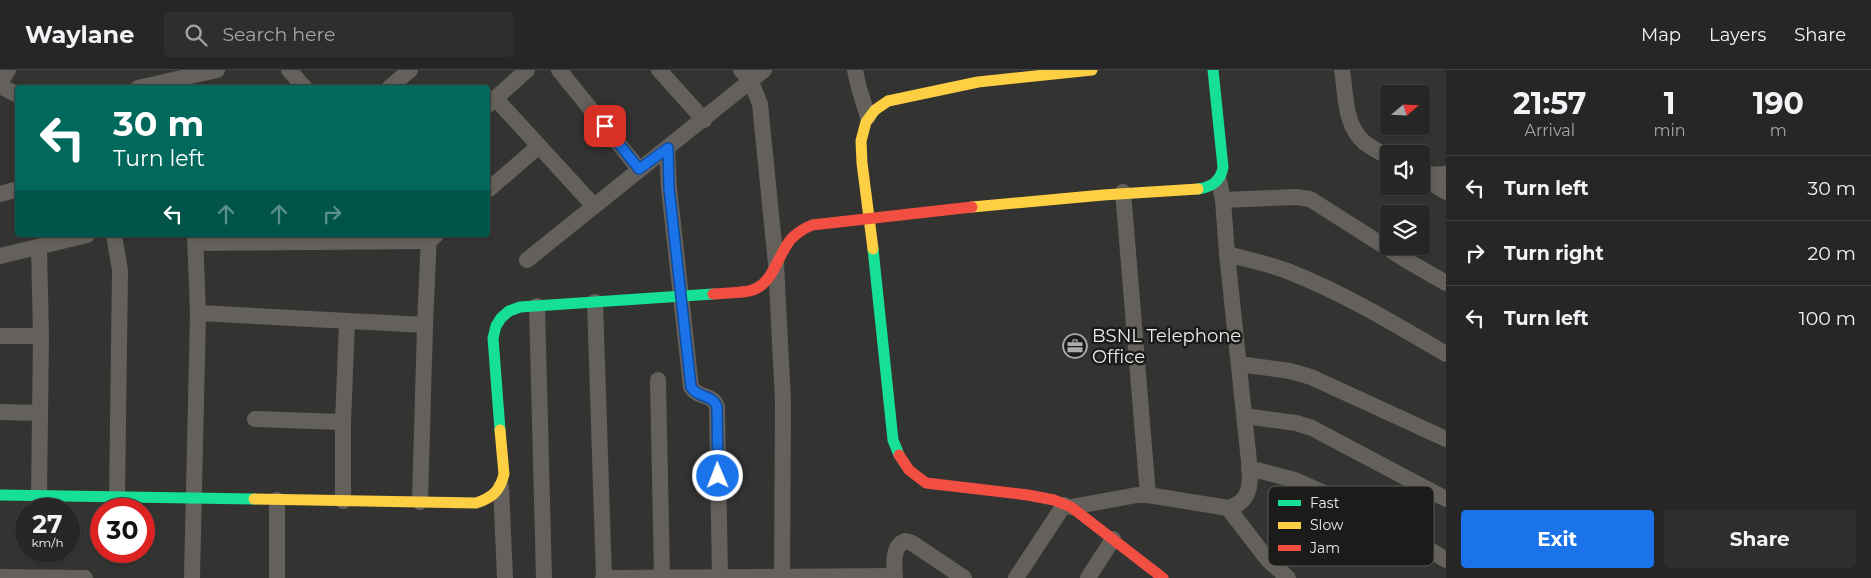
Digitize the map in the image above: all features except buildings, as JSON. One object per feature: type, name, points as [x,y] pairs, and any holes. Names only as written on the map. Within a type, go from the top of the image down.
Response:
[{"type":"street","points":[[0,82],[8,70]]},
{"type":"street","points":[[151,85],[216,70]]},
{"type":"street","points":[[289,70],[302,85]]},
{"type":"street","points":[[392,85],[410,70]]},
{"type":"street","points":[[527,70],[491,102],[538,146],[594,206]]},
{"type":"street","points":[[559,70],[639,169]]},
{"type":"street","points":[[659,70],[704,120]]},
{"type":"street","points":[[527,260],[639,169],[704,120],[746,76],[764,70]]},
{"type":"street","points":[[855,70],[868,117]]},
{"type":"street","points":[[1091,70],[977,76],[888,102],[876,108],[868,117],[862,132],[861,146],[893,440],[903,464],[916,478],[926,483],[1028,495],[1068,506],[1160,577]]},
{"type":"street","points":[[505,578],[501,487],[504,474],[493,338],[494,330],[503,314],[520,307],[750,292],[758,289],[766,282],[788,240],[800,230],[813,225],[870,217],[1123,192],[1202,189],[1210,187],[1219,181],[1223,173],[1224,161],[1213,70]]},
{"type":"street","points":[[1342,70],[1348,116],[1352,126],[1365,142],[1380,151]]},
{"type":"street","points":[[746,76],[760,104],[776,264],[783,401],[782,578]]},
{"type":"street","points":[[0,86],[15,94]]},
{"type":"street","points":[[490,188],[538,146]]},
{"type":"street","points":[[668,148],[669,188],[691,387],[697,394],[711,398],[716,402],[717,407],[720,578]]},
{"type":"street","points":[[1430,175],[1446,174]]},
{"type":"street","points":[[1016,578],[1068,506],[1129,496],[1148,495],[1228,508],[1236,506],[1244,500],[1248,489],[1249,468],[1223,200],[1219,181]]},
{"type":"street","points":[[1430,182],[1446,192]]},
{"type":"street","points":[[0,194],[15,190]]},
{"type":"street","points":[[1123,192],[1148,495]]},
{"type":"street","points":[[1223,200],[1296,197],[1310,199],[1446,283]]},
{"type":"street","points":[[0,256],[79,237]]},
{"type":"street","points":[[0,495],[117,498],[120,270],[114,237]]},
{"type":"street","points":[[192,578],[198,314],[196,239],[432,237],[425,325],[420,502]]},
{"type":"street","points":[[39,248],[41,336],[39,495]]},
{"type":"street","points":[[1227,254],[1290,272],[1342,295],[1446,354]]},
{"type":"street","points":[[595,302],[603,578],[662,576],[720,578],[894,577],[896,549],[899,543],[905,540],[964,578]]},
{"type":"street","points":[[537,306],[544,578]]},
{"type":"street","points":[[198,314],[425,325]]},
{"type":"street","points":[[343,501],[343,422],[347,322]]},
{"type":"street","points":[[0,336],[41,336]]},
{"type":"street","points":[[1239,364],[1290,371],[1310,377],[1446,439]]},
{"type":"street","points":[[658,380],[662,576]]},
{"type":"street","points":[[0,412],[40,413]]},
{"type":"street","points":[[1244,416],[1296,423],[1312,428],[1421,486]]},
{"type":"street","points":[[256,419],[343,422]]},
{"type":"street","points":[[1249,468],[1295,480],[1308,486]]},
{"type":"street","points":[[155,498],[476,503],[487,500],[496,494],[501,487]]},
{"type":"street","points":[[1434,493],[1446,499]]},
{"type":"street","points":[[277,500],[277,578]]},
{"type":"street","points":[[1228,508],[1268,560]]},
{"type":"street","points":[[1088,578],[1113,539]]},
{"type":"street","points":[[1434,553],[1446,560]]},
{"type":"street","points":[[1275,566],[1288,578]]},
{"type":"street","points":[[0,577],[85,578]]},
{"type":"traffic: fast","points":[[1198,189],[1208,187],[1218,180],[1223,167],[1213,70]]},
{"type":"traffic: fast","points":[[873,249],[893,440],[899,455]]},
{"type":"traffic: fast","points":[[500,430],[493,338],[496,326],[509,311],[520,307],[713,294]]},
{"type":"traffic: fast","points":[[0,495],[254,499]]},
{"type":"traffic: slow","points":[[873,249],[861,141],[866,122],[875,110],[888,101],[978,82],[1092,70]]},
{"type":"traffic: slow","points":[[972,207],[1103,195],[1198,189]]},
{"type":"traffic: slow","points":[[254,499],[476,503],[487,499],[498,489],[504,474],[500,430]]},
{"type":"traffic: jam","points":[[713,294],[745,292],[757,288],[770,276],[792,238],[812,225],[972,207]]},
{"type":"traffic: jam","points":[[899,455],[909,470],[926,483],[1028,495],[1054,500],[1071,507],[1163,578]]},
{"type":"place","name":"BSNL Telephone Office","points":[[1075,346]]},
{"type":"route","points":[[605,126],[639,169],[668,148],[669,188],[691,387],[697,394],[711,398],[716,402],[718,476]]}]
